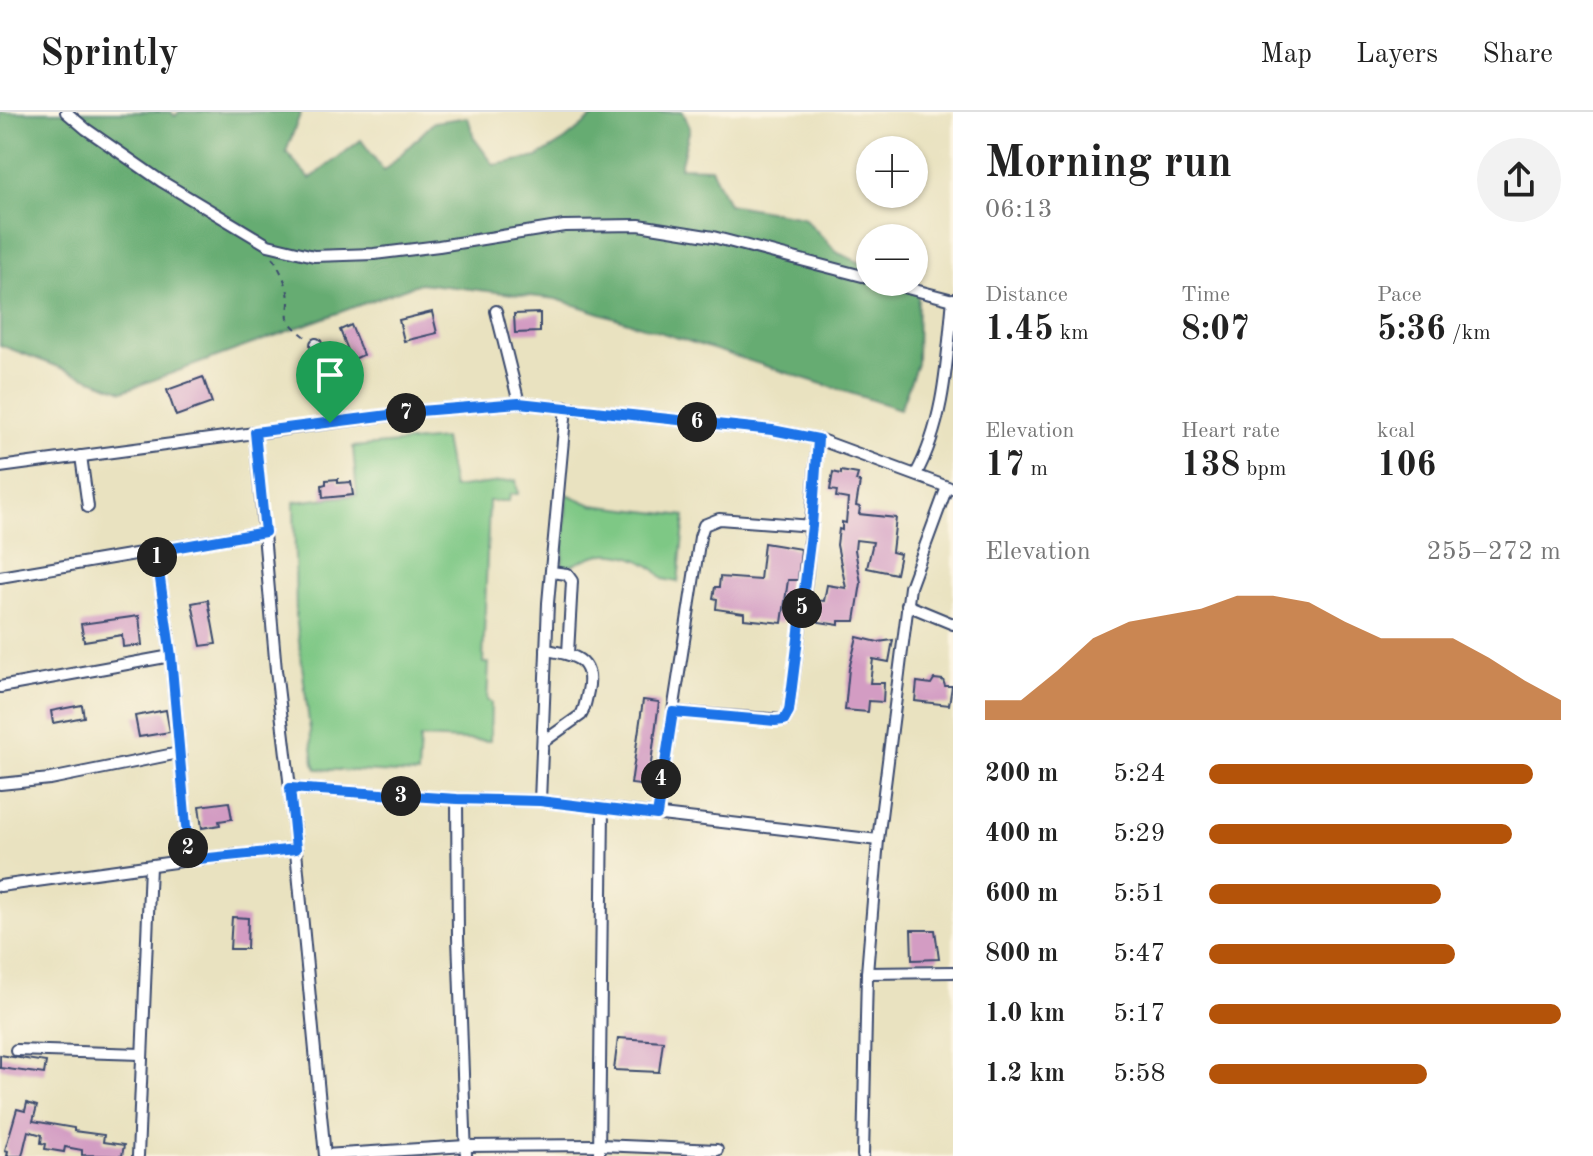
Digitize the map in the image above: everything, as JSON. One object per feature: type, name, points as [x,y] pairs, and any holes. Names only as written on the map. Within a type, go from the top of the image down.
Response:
[{"type":"street","points":[[66,112],[161,181],[268,245],[314,256],[374,254],[564,226],[639,225],[713,237],[856,274]]},
{"type":"street","points":[[916,474],[935,429],[953,299],[928,293]]},
{"type":"street","points":[[496,311],[519,403]]},
{"type":"street","points":[[316,344],[330,423]]},
{"type":"street","points":[[0,467],[420,411],[519,403],[772,430],[818,439],[950,488],[917,566],[907,605],[878,840],[867,973],[863,1156]]},
{"type":"street","points":[[540,801],[551,572],[566,407]]},
{"type":"street","points":[[255,432],[325,1156],[466,1151],[717,1150]]},
{"type":"street","points":[[673,712],[775,721],[784,720],[789,711],[812,526],[818,439]]},
{"type":"street","points":[[81,456],[88,507]]},
{"type":"street","points":[[657,815],[704,525],[719,519],[812,526]]},
{"type":"street","points":[[0,577],[265,532]]},
{"type":"street","points":[[156,551],[171,656],[189,860]]},
{"type":"street","points":[[551,572],[567,574],[572,581],[568,653]]},
{"type":"street","points":[[907,605],[953,624]]},
{"type":"street","points":[[543,742],[581,715],[590,681],[587,666],[568,653],[546,650]]},
{"type":"street","points":[[0,687],[171,656]]},
{"type":"street","points":[[0,784],[50,779],[179,753]]},
{"type":"street","points":[[290,788],[540,801],[878,840]]},
{"type":"street","points":[[457,799],[458,937],[466,1151]]},
{"type":"street","points":[[599,1150],[603,808]]},
{"type":"street","points":[[0,886],[296,849]]},
{"type":"street","points":[[138,1156],[150,866]]},
{"type":"street","points":[[867,973],[953,972]]},
{"type":"street","points":[[16,1050],[141,1054]]},
{"type":"path","points":[[268,245],[288,290],[286,317],[290,325],[316,344]]},
{"type":"green space","points":[[0,112],[171,112],[175,116],[179,112],[301,112],[286,152],[310,179],[361,140],[384,171],[434,122],[468,117],[474,138],[494,165],[537,157],[565,140],[599,112],[683,112],[690,128],[680,167],[711,168],[728,204],[803,217],[838,253],[856,261],[856,296],[918,296],[917,364],[900,409],[556,299],[420,283],[123,391],[0,345]]},
{"type":"green space","points":[[444,439],[453,488],[516,480],[518,494],[510,494],[509,501],[489,501],[483,663],[489,663],[487,701],[491,702],[490,741],[420,738],[418,774],[317,769],[296,616],[294,502],[357,495],[353,447]]},
{"type":"green space","points":[[567,494],[592,505],[685,516],[678,582],[663,579],[650,566],[622,555],[602,554],[562,567]]},
{"type":"building","points":[[432,312],[437,333],[404,341],[399,320]]},
{"type":"building","points":[[540,313],[540,332],[515,333],[514,314]]},
{"type":"building","points":[[351,325],[363,355],[352,360],[340,330]]},
{"type":"building","points":[[203,377],[212,403],[176,416],[167,390]]},
{"type":"building","points":[[841,471],[858,474],[856,481],[860,482],[856,506],[860,507],[859,514],[896,518],[892,552],[900,554],[896,574],[867,568],[873,542],[856,540],[861,583],[855,621],[839,621],[839,625],[819,622],[819,609],[814,608],[815,600],[824,601],[827,585],[846,588],[837,545],[839,529],[842,530],[842,522],[846,523],[848,499],[836,497],[837,491],[830,490],[833,472],[841,474]]},
{"type":"building","points":[[338,479],[338,483],[351,482],[353,495],[323,498],[322,485],[326,484],[326,480]]},
{"type":"building","points":[[764,543],[801,549],[798,580],[788,580],[782,623],[744,619],[744,613],[716,609],[717,599],[713,598],[720,577],[760,580]]},
{"type":"building","points":[[208,600],[216,644],[201,646],[192,603]]},
{"type":"building","points":[[139,616],[142,645],[123,647],[122,635],[84,641],[81,624]]},
{"type":"building","points":[[857,637],[878,642],[893,640],[889,662],[873,659],[870,683],[884,683],[883,702],[869,701],[868,712],[845,710],[849,669]]},
{"type":"building","points":[[934,679],[943,680],[945,686],[952,686],[949,705],[915,701],[917,682],[931,684]]},
{"type":"building","points":[[643,700],[659,702],[648,786],[631,784]]},
{"type":"building","points":[[82,705],[84,717],[53,723],[51,711]]},
{"type":"building","points":[[166,710],[170,732],[139,737],[135,716]]},
{"type":"building","points":[[229,802],[232,819],[202,828],[199,806]]},
{"type":"building","points":[[232,917],[248,918],[247,949],[230,949]]},
{"type":"building","points":[[911,930],[935,930],[939,959],[912,960]]},
{"type":"building","points":[[618,1038],[663,1041],[659,1072],[614,1070]]},
{"type":"building","points":[[0,1055],[46,1062],[44,1074],[0,1068]]},
{"type":"building","points":[[27,1103],[37,1106],[33,1121],[104,1135],[103,1142],[124,1145],[122,1156],[82,1155],[82,1150],[65,1147],[64,1152],[45,1149],[46,1144],[41,1143],[42,1135],[28,1131],[22,1156],[7,1156],[8,1151],[5,1150],[17,1109],[25,1111]]},
{"type":"route","points":[[519,403],[772,430],[818,439],[807,572],[789,711],[784,720],[673,712],[657,815],[540,801],[290,788],[296,849],[189,860],[171,656],[156,551],[265,532],[255,432],[330,423],[420,411],[519,403]]}]
